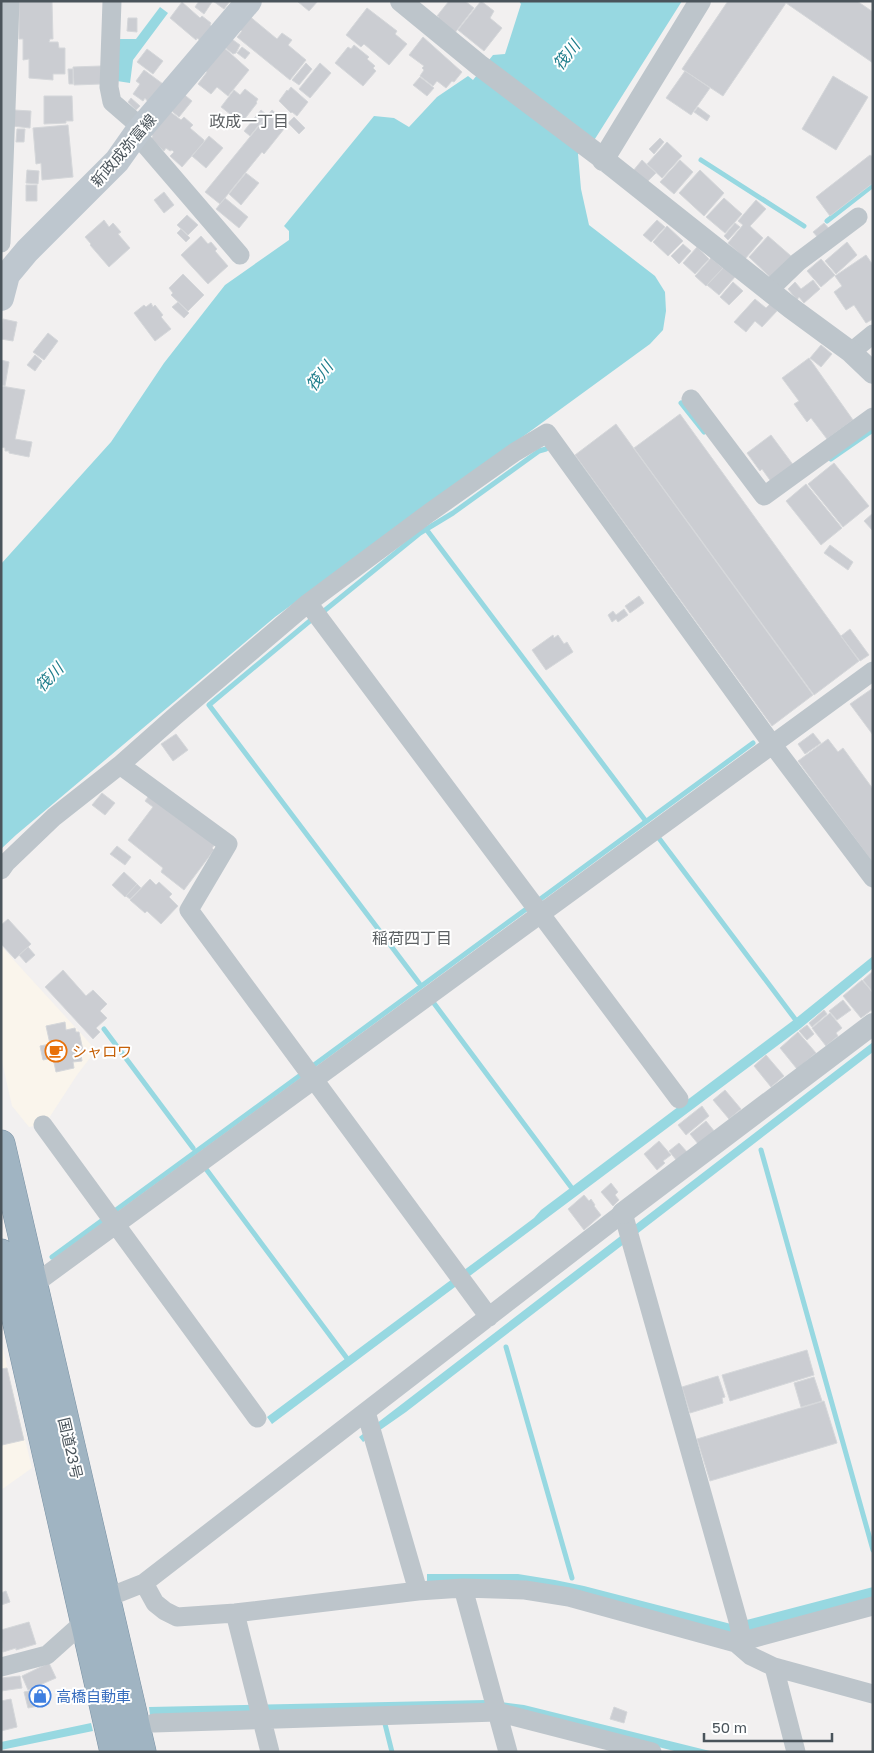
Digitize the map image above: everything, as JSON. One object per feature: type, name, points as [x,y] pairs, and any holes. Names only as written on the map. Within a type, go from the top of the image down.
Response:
[{"type":"highway","name":"国道23号","points":[[1,1144],[142,1752]]},
{"type":"highway","name":"国道23号","points":[[1,1253],[114,1752]]},
{"type":"main road","name":"新政成弥富線","points":[[3,279],[27,251],[117,161],[139,131],[249,1]]},
{"type":"street","points":[[1,243],[10,1]]},
{"type":"street","points":[[112,1],[110,87],[112,102],[139,131],[240,255]]},
{"type":"street","points":[[401,1],[479,65],[600,157],[768,291],[851,352],[873,373]]},
{"type":"street","points":[[600,157],[700,1]]},
{"type":"street","points":[[768,291],[798,262],[858,217]]},
{"type":"street","points":[[851,352],[873,334]]},
{"type":"street","points":[[691,399],[764,496],[873,417]]},
{"type":"street","points":[[1,870],[54,817],[120,765],[308,603],[428,513],[515,452],[547,433],[772,744],[873,878]]},
{"type":"street","points":[[308,603],[679,1099]]},
{"type":"street","points":[[33,1285],[873,671]]},
{"type":"street","points":[[120,765],[228,844],[188,910],[489,1317]]},
{"type":"street","points":[[1,1667],[47,1655],[85,1621],[106,1598],[144,1583],[370,1425],[489,1317],[625,1219],[873,1024]]},
{"type":"street","points":[[43,1126],[257,1418]]},
{"type":"street","points":[[625,1219],[738,1633],[751,1656],[774,1667],[873,1694]]},
{"type":"street","points":[[370,1425],[418,1591]]},
{"type":"street","points":[[144,1583],[155,1603],[177,1617],[235,1613],[418,1591],[463,1588],[525,1590],[568,1597],[738,1633],[873,1606]]},
{"type":"street","points":[[463,1588],[508,1752]]},
{"type":"street","points":[[235,1613],[270,1752]]},
{"type":"street","points":[[774,1667],[796,1752]]},
{"type":"street","points":[[154,1723],[260,1713],[495,1707],[652,1752]]},
{"type":"shaded area","points":[[1,946],[96,1050],[49,1118],[39,1125],[29,1127],[12,1106],[1,1057]]},
{"type":"shaded area","points":[[1,1341],[32,1468],[1,1490]]},
{"type":"water","name":"筏川","points":[[519,1],[682,1],[593,142],[578,154],[581,189],[589,225],[655,276],[665,292],[666,311],[663,330],[650,344],[275,617],[1,849],[1,564],[111,442],[164,363],[225,285],[289,240],[289,231],[284,226],[374,116],[394,118],[409,127],[437,97],[468,76],[473,80],[493,55],[505,54],[521,4]]},
{"type":"water","points":[[160,7],[168,13],[133,60],[130,83],[117,81],[119,39],[136,39]]},
{"type":"water","points":[[873,956],[873,968],[801,1028],[272,1424],[267,1417],[534,1218],[541,1210],[795,1019]]},
{"type":"water","points":[[873,1042],[873,1052],[406,1412],[363,1442],[359,1437]]},
{"type":"water","points":[[427,1574],[518,1574],[555,1580],[731,1624],[873,1587],[873,1598],[735,1634],[427,1582]]},
{"type":"water","points":[[486,1700],[524,1705],[714,1752],[678,1752],[510,1709],[150,1715],[149,1707]]},
{"type":"water","points":[[91,1723],[93,1731],[1,1750],[1,1742]]},
{"type":"building","points":[[19,1],[52,1],[53,39],[50,39],[49,42],[58,42],[59,48],[65,48],[65,74],[53,74],[53,80],[29,78],[29,59],[23,60],[23,39],[19,39]]},
{"type":"building","points":[[199,1],[212,2],[204,14],[195,7]]},
{"type":"building","points":[[213,1],[230,1],[224,9]]},
{"type":"building","points":[[297,1],[318,1],[309,11]]},
{"type":"building","points":[[449,1],[465,1],[474,8],[454,34],[436,20]]},
{"type":"building","points":[[481,1],[494,11],[490,18],[502,28],[484,51],[458,30]]},
{"type":"building","points":[[728,1],[857,1],[873,12],[873,63],[786,3],[723,96],[682,69]]},
{"type":"building","points":[[182,2],[200,18],[202,16],[211,23],[212,27],[201,41],[197,38],[196,40],[170,18]]},
{"type":"building","points":[[367,8],[397,31],[395,34],[407,44],[389,65],[364,44],[361,47],[346,35]]},
{"type":"building","points":[[248,15],[277,39],[282,33],[292,40],[288,45],[306,60],[290,80],[237,37],[242,31],[238,28]]},
{"type":"building","points":[[128,18],[137,18],[137,32],[127,31]]},
{"type":"building","points":[[229,37],[240,45],[236,53],[233,54],[222,45]]},
{"type":"building","points":[[423,37],[462,72],[446,88],[437,81],[433,86],[420,76],[424,66],[409,55]]},
{"type":"building","points":[[221,45],[249,70],[228,96],[217,87],[211,94],[198,84],[207,72],[202,69]]},
{"type":"building","points":[[354,45],[369,57],[367,59],[375,66],[373,68],[376,71],[363,86],[335,63],[348,47],[351,49]]},
{"type":"building","points":[[242,47],[250,53],[245,59],[237,53]]},
{"type":"building","points":[[147,49],[163,61],[153,74],[137,62]]},
{"type":"building","points":[[306,63],[312,69],[299,85],[292,80]]},
{"type":"building","points":[[320,63],[331,73],[310,98],[299,89]]},
{"type":"building","points":[[101,66],[101,84],[74,85],[73,67]]},
{"type":"building","points":[[68,69],[73,69],[73,84],[69,84]]},
{"type":"building","points":[[144,70],[163,84],[148,102],[145,98],[143,101],[133,94],[140,84],[136,81]]},
{"type":"building","points":[[685,71],[710,88],[691,115],[666,98]]},
{"type":"building","points":[[833,76],[868,97],[836,150],[802,129]]},
{"type":"building","points":[[420,77],[434,88],[427,96],[413,85]]},
{"type":"building","points":[[291,87],[308,102],[297,116],[291,113],[279,101]]},
{"type":"building","points":[[245,89],[258,99],[240,125],[221,107],[234,90],[240,95]]},
{"type":"building","points":[[181,92],[192,101],[179,117],[168,108]]},
{"type":"building","points":[[44,96],[72,96],[73,121],[44,124]]},
{"type":"building","points":[[131,98],[140,106],[136,110],[128,102]]},
{"type":"building","points":[[698,107],[710,116],[707,121],[694,112]]},
{"type":"building","points":[[14,110],[31,111],[30,128],[12,126]]},
{"type":"building","points":[[168,110],[181,120],[184,117],[193,125],[190,128],[204,140],[182,167],[170,156],[174,152],[166,148],[164,151],[151,139],[153,136],[149,132]]},
{"type":"building","points":[[261,110],[267,115],[250,136],[244,131]]},
{"type":"building","points":[[272,110],[288,124],[264,154],[262,152],[220,204],[205,192]]},
{"type":"building","points":[[294,117],[305,128],[299,134],[288,123]]},
{"type":"building","points":[[68,125],[73,177],[42,180],[41,163],[36,164],[33,128]]},
{"type":"building","points":[[17,129],[25,129],[24,142],[16,142]]},
{"type":"building","points":[[209,136],[223,148],[206,168],[192,156]]},
{"type":"building","points":[[660,138],[664,142],[654,154],[649,149]]},
{"type":"building","points":[[667,142],[682,156],[662,178],[647,164]]},
{"type":"building","points":[[870,155],[873,157],[873,183],[830,216],[816,197]]},
{"type":"building","points":[[642,160],[656,173],[646,183],[633,171]]},
{"type":"building","points":[[680,160],[693,172],[674,194],[660,182]]},
{"type":"building","points":[[27,170],[39,171],[38,184],[26,183]]},
{"type":"building","points":[[700,170],[724,193],[704,216],[679,193]]},
{"type":"building","points":[[246,173],[259,183],[241,205],[229,194]]},
{"type":"building","points":[[26,185],[37,185],[37,201],[26,201]]},
{"type":"building","points":[[164,192],[174,205],[164,213],[154,200]]},
{"type":"building","points":[[225,198],[248,217],[239,228],[216,209]]},
{"type":"building","points":[[724,198],[742,214],[725,233],[706,217]]},
{"type":"building","points":[[756,200],[766,209],[750,226],[763,238],[745,259],[728,243],[743,225],[738,221]]},
{"type":"building","points":[[187,215],[198,225],[188,235],[177,225]]},
{"type":"building","points":[[104,220],[109,227],[113,223],[121,232],[118,234],[130,248],[109,267],[85,237]]},
{"type":"building","points":[[657,220],[665,227],[651,242],[643,235]]},
{"type":"building","points":[[735,223],[740,227],[728,240],[724,236]]},
{"type":"building","points":[[824,223],[831,231],[820,240],[813,232]]},
{"type":"building","points":[[667,226],[683,241],[668,256],[653,242]]},
{"type":"building","points":[[181,229],[190,238],[186,242],[177,233]]},
{"type":"building","points":[[201,236],[208,244],[211,242],[217,249],[215,251],[228,266],[208,284],[181,255]]},
{"type":"building","points":[[768,236],[791,256],[771,278],[749,257]]},
{"type":"building","points":[[847,242],[857,255],[836,274],[825,261]]},
{"type":"building","points":[[683,244],[691,251],[679,264],[671,256]]},
{"type":"building","points":[[697,247],[709,259],[695,274],[683,263]]},
{"type":"building","points":[[866,255],[873,265],[873,319],[866,323],[854,305],[846,310],[834,292],[842,286],[835,276]]},
{"type":"building","points":[[711,258],[723,268],[706,286],[695,276]]},
{"type":"building","points":[[821,259],[835,275],[821,287],[807,271]]},
{"type":"building","points":[[724,267],[735,277],[719,295],[707,285]]},
{"type":"building","points":[[183,274],[204,295],[188,311],[171,295],[173,293],[169,288]]},
{"type":"building","points":[[813,280],[820,289],[804,303],[799,297],[797,300],[788,289],[795,282],[801,289]]},
{"type":"building","points":[[733,282],[743,291],[729,305],[720,297]]},
{"type":"building","points":[[755,299],[766,308],[770,304],[777,311],[762,327],[755,321],[746,332],[734,322]]},
{"type":"building","points":[[178,302],[189,313],[184,318],[172,307]]},
{"type":"building","points":[[151,303],[163,315],[161,317],[171,329],[155,341],[134,313],[144,305],[146,307]]},
{"type":"building","points":[[3,319],[17,322],[13,341],[1,339]]},
{"type":"building","points":[[48,333],[58,341],[44,360],[33,352]]},
{"type":"building","points":[[821,345],[832,354],[821,367],[810,358]]},
{"type":"building","points":[[35,355],[42,361],[35,371],[27,365]]},
{"type":"building","points":[[809,358],[853,420],[827,439],[811,418],[807,422],[794,404],[799,401],[782,378]]},
{"type":"building","points":[[1,360],[9,362],[5,386],[1,385]]},
{"type":"building","points":[[1,386],[25,390],[15,439],[32,442],[29,457],[9,453],[9,451],[5,451],[5,448],[1,447]]},
{"type":"building","points":[[680,414],[859,661],[814,695],[634,448]]},
{"type":"building","points":[[616,424],[813,695],[772,726],[575,455]]},
{"type":"building","points":[[771,435],[794,466],[772,483],[762,469],[760,471],[747,453]]},
{"type":"building","points":[[834,463],[869,506],[843,527],[808,484]]},
{"type":"building","points":[[806,484],[842,528],[821,545],[786,501]]},
{"type":"building","points":[[873,513],[873,531],[864,521]]},
{"type":"building","points":[[830,545],[853,562],[848,570],[824,553]]},
{"type":"building","points":[[639,596],[644,603],[630,613],[625,606]]},
{"type":"building","points":[[624,609],[628,615],[618,622],[616,619],[612,622],[608,615],[613,611],[616,615]]},
{"type":"building","points":[[850,629],[869,655],[860,661],[841,636]]},
{"type":"building","points":[[553,635],[554,638],[558,635],[564,644],[567,642],[573,652],[546,670],[532,650]]},
{"type":"building","points":[[873,688],[873,735],[850,704]]},
{"type":"building","points":[[813,733],[821,743],[805,754],[798,744]]},
{"type":"building","points":[[176,734],[188,750],[173,761],[161,744]]},
{"type":"building","points":[[828,739],[838,752],[843,748],[873,789],[873,863],[798,761]]},
{"type":"building","points":[[102,793],[115,803],[105,815],[92,805]]},
{"type":"building","points":[[151,793],[216,843],[212,848],[214,850],[184,890],[161,872],[163,868],[128,840],[153,807],[145,801]]},
{"type":"building","points":[[117,846],[131,857],[125,865],[110,854]]},
{"type":"building","points":[[124,872],[137,884],[125,897],[112,885]]},
{"type":"building","points":[[150,879],[156,885],[159,882],[172,894],[169,897],[178,906],[161,924],[147,911],[145,913],[130,900]]},
{"type":"building","points":[[137,884],[141,888],[130,899],[126,896]]},
{"type":"building","points":[[8,919],[31,944],[15,959],[1,944],[1,925]]},
{"type":"building","points":[[28,947],[35,955],[26,963],[19,955]]},
{"type":"building","points":[[63,970],[86,996],[93,990],[107,1004],[100,1011],[107,1018],[96,1028],[100,1032],[93,1039],[45,987]]},
{"type":"building","points":[[873,971],[873,991],[872,991],[863,980]]},
{"type":"building","points":[[862,980],[873,993],[873,1009],[861,1018],[843,996]]},
{"type":"building","points":[[843,1000],[851,1010],[837,1020],[829,1011]]},
{"type":"building","points":[[824,1010],[827,1014],[812,1027],[809,1023]]},
{"type":"building","points":[[830,1013],[842,1028],[836,1033],[838,1036],[826,1046],[812,1028]]},
{"type":"building","points":[[65,1022],[66,1030],[75,1028],[76,1032],[79,1032],[84,1055],[81,1055],[82,1061],[73,1062],[74,1068],[56,1072],[53,1058],[43,1060],[40,1046],[50,1044],[46,1026]]},
{"type":"building","points":[[807,1025],[814,1034],[807,1040],[799,1031]]},
{"type":"building","points":[[798,1032],[816,1053],[797,1069],[780,1048]]},
{"type":"building","points":[[766,1055],[784,1076],[771,1087],[754,1066]]},
{"type":"building","points":[[725,1090],[741,1109],[729,1119],[713,1100]]},
{"type":"building","points":[[702,1106],[709,1116],[686,1135],[678,1125]]},
{"type":"building","points":[[706,1121],[715,1132],[699,1145],[690,1134]]},
{"type":"building","points":[[659,1141],[671,1155],[663,1161],[665,1163],[657,1170],[644,1154]]},
{"type":"building","points":[[679,1143],[688,1153],[677,1161],[669,1151]]},
{"type":"building","points":[[611,1183],[618,1192],[615,1195],[619,1200],[613,1206],[601,1192]]},
{"type":"building","points":[[584,1195],[589,1201],[591,1199],[601,1215],[584,1230],[568,1209]]},
{"type":"building","points":[[807,1350],[814,1375],[730,1401],[722,1375]]},
{"type":"building","points":[[7,1368],[24,1440],[2,1445],[1,1369]]},
{"type":"building","points":[[718,1376],[725,1397],[722,1398],[723,1403],[690,1413],[682,1387]]},
{"type":"building","points":[[814,1377],[822,1401],[801,1407],[794,1383]]},
{"type":"building","points":[[824,1401],[837,1443],[710,1481],[697,1439]]},
{"type":"building","points":[[6,1591],[10,1602],[1,1605],[1,1593]]},
{"type":"building","points":[[29,1622],[36,1644],[3,1652],[1,1630]]},
{"type":"building","points":[[49,1663],[56,1678],[28,1690],[22,1676]]},
{"type":"building","points":[[20,1676],[22,1688],[1,1691],[1,1678]]},
{"type":"building","points":[[46,1687],[49,1704],[28,1708],[24,1692]]},
{"type":"building","points":[[11,1699],[17,1727],[1,1731],[1,1701]]},
{"type":"building","points":[[614,1707],[627,1712],[624,1723],[610,1719]]},
{"type":"waterway","points":[[701,160],[804,226]]},
{"type":"waterway","points":[[827,221],[873,185]]},
{"type":"waterway","points":[[681,403],[704,432]]},
{"type":"waterway","points":[[831,459],[873,430]]},
{"type":"waterway","points":[[324,611],[420,533],[453,513],[539,451],[546,449]]},
{"type":"waterway","points":[[426,529],[645,820]]},
{"type":"waterway","points":[[311,620],[209,705],[419,983]]},
{"type":"waterway","points":[[539,900],[753,743]]},
{"type":"waterway","points":[[658,837],[798,1023]]},
{"type":"waterway","points":[[314,1065],[529,907]]},
{"type":"waterway","points":[[433,1002],[571,1187]]},
{"type":"waterway","points":[[104,1029],[193,1148]]},
{"type":"waterway","points":[[116,1210],[302,1074]]},
{"type":"waterway","points":[[761,1150],[873,1550]]},
{"type":"waterway","points":[[206,1169],[349,1361]]},
{"type":"waterway","points":[[52,1257],[104,1219]]},
{"type":"waterway","points":[[506,1347],[572,1578]]},
{"type":"waterway","points":[[385,1724],[392,1752]]},
{"type":"place","name":"シャロワ","points":[[56,1051]]},
{"type":"place","name":"高橋自動車","points":[[40,1696]]},
{"type":"district","name":"政成一丁目","points":[[249,121]]},
{"type":"district","name":"稲荷四丁目","points":[[412,938]]}]
